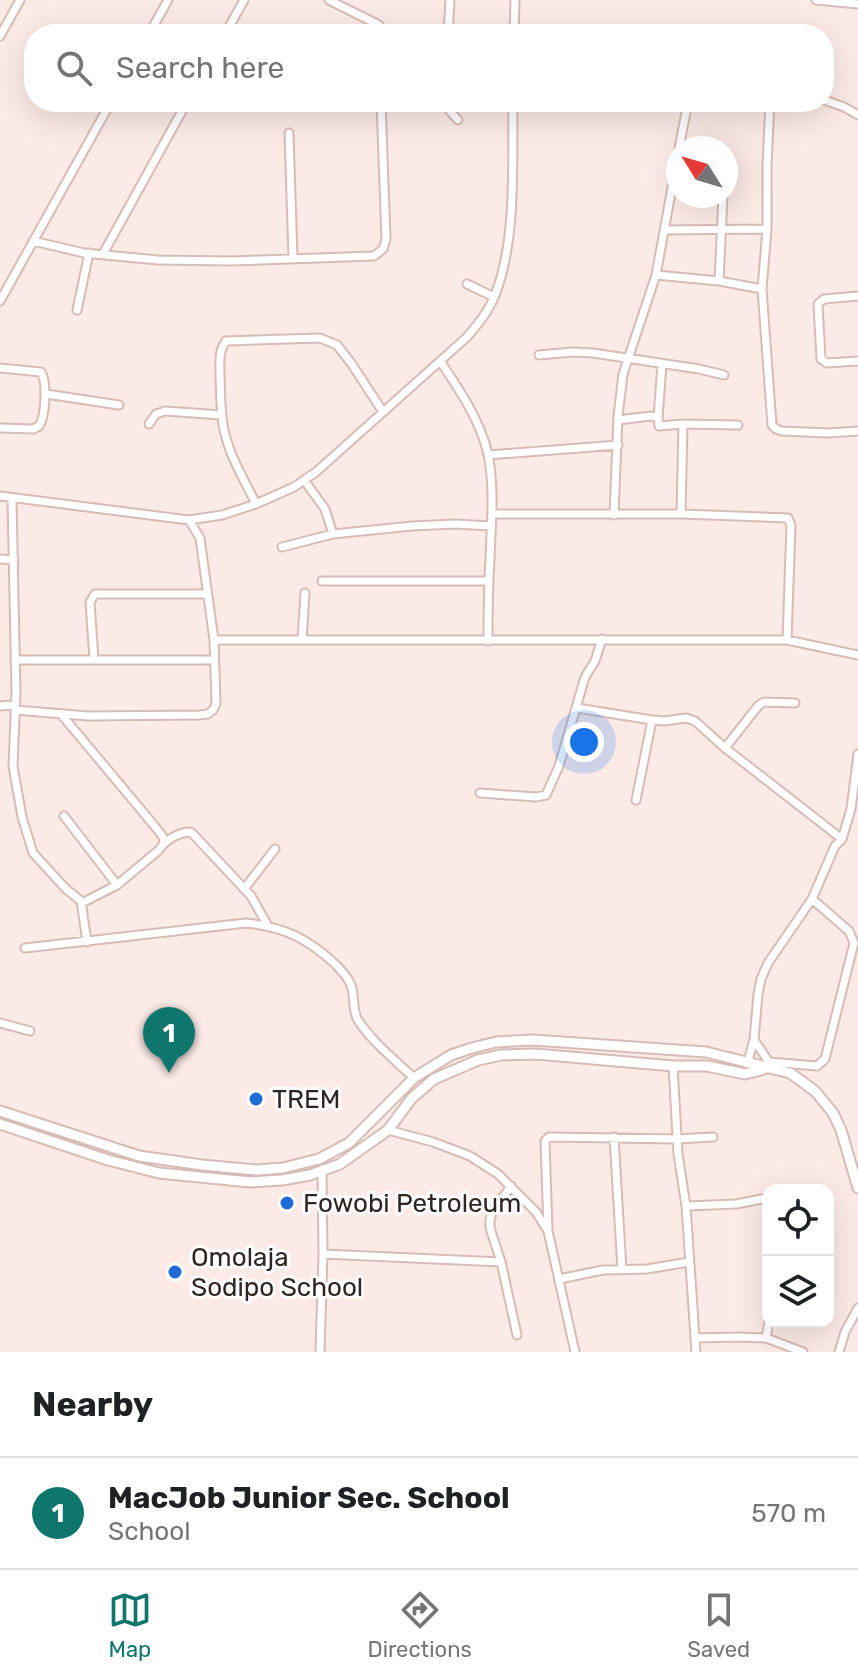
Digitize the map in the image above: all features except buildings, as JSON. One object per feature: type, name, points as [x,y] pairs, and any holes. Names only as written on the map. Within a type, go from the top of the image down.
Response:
[{"type":"main road","points":[[0,1111],[112,1149],[160,1160],[257,1170],[283,1168],[319,1159],[349,1143],[414,1078],[451,1055],[472,1048],[496,1042],[533,1040],[706,1052],[790,1073],[815,1091],[833,1113],[841,1130],[858,1188]]},
{"type":"main road","points":[[0,1124],[95,1156],[159,1173],[250,1182],[282,1180],[340,1164],[388,1130],[422,1088],[446,1073],[478,1060],[501,1055],[536,1054],[707,1066],[745,1074],[767,1068]]},
{"type":"street","points":[[0,36],[20,0]]},
{"type":"street","points":[[155,24],[168,0]]},
{"type":"street","points":[[231,24],[244,0]]},
{"type":"street","points":[[329,0],[377,24]]},
{"type":"street","points":[[449,24],[450,0]]},
{"type":"street","points":[[514,24],[515,0]]},
{"type":"street","points":[[816,0],[858,4]]},
{"type":"street","points":[[834,104],[858,115]]},
{"type":"street","points":[[0,301],[105,112]]},
{"type":"street","points":[[103,254],[181,112]]},
{"type":"street","points":[[33,241],[89,253],[158,260],[374,256],[383,249],[386,239],[381,112]]},
{"type":"street","points":[[451,112],[458,120]]},
{"type":"street","points":[[0,496],[189,520],[222,515],[256,504],[316,472],[467,337],[485,315],[501,275],[508,233],[513,112]]},
{"type":"street","points":[[681,136],[686,112]]},
{"type":"street","points":[[770,112],[767,229],[762,289],[772,425],[782,431],[858,431]]},
{"type":"street","points":[[289,133],[293,258]]},
{"type":"street","points":[[614,515],[623,374],[656,275],[668,208]]},
{"type":"street","points":[[719,281],[723,208]]},
{"type":"street","points":[[664,230],[767,229]]},
{"type":"street","points":[[77,310],[89,253]]},
{"type":"street","points":[[656,275],[762,289]]},
{"type":"street","points":[[467,284],[494,297]]},
{"type":"street","points":[[858,296],[824,299],[818,304],[821,359],[827,363],[858,361]]},
{"type":"street","points":[[256,504],[230,450],[221,415],[220,362],[226,341],[320,338],[337,345],[383,412]]},
{"type":"street","points":[[539,355],[593,353],[724,375]]},
{"type":"street","points":[[440,361],[478,426],[488,455],[493,514],[488,641]]},
{"type":"street","points":[[662,364],[659,426],[738,425]]},
{"type":"street","points":[[0,368],[41,372],[46,394],[38,427],[0,428]]},
{"type":"street","points":[[46,394],[119,405]]},
{"type":"street","points":[[149,424],[156,414],[165,411],[221,415]]},
{"type":"street","points":[[618,420],[658,418]]},
{"type":"street","points":[[681,514],[683,424]]},
{"type":"street","points":[[488,455],[618,445]]},
{"type":"street","points":[[304,480],[325,509],[333,534]]},
{"type":"street","points":[[12,499],[16,694],[13,766],[22,817],[33,853],[82,903],[87,942]]},
{"type":"street","points":[[493,514],[681,514],[788,518],[791,525],[787,640]]},
{"type":"street","points":[[0,706],[61,714],[163,716],[208,714],[213,710],[216,704],[214,640],[200,538],[189,520]]},
{"type":"street","points":[[282,547],[333,534],[412,526],[491,526]]},
{"type":"street","points":[[0,559],[14,560]]},
{"type":"street","points":[[322,581],[488,581]]},
{"type":"street","points":[[302,640],[305,593]]},
{"type":"street","points":[[94,660],[90,602],[95,594],[207,594]]},
{"type":"street","points":[[480,793],[546,795],[559,766],[585,677],[595,661],[602,639]]},
{"type":"street","points":[[214,640],[787,640],[858,655]]},
{"type":"street","points":[[15,660],[214,660]]},
{"type":"street","points":[[725,748],[764,702],[795,703]]},
{"type":"street","points":[[577,708],[652,720],[686,718],[695,721],[842,839]]},
{"type":"street","points":[[61,714],[157,829],[164,843]]},
{"type":"street","points":[[636,800],[652,720]]},
{"type":"street","points":[[745,1074],[754,1040],[761,979],[768,963],[812,899],[835,846],[842,839],[851,809],[858,754]]},
{"type":"street","points":[[64,816],[117,885]]},
{"type":"street","points":[[82,903],[117,885],[164,843],[191,832],[251,896],[268,926]]},
{"type":"street","points":[[244,889],[275,849]]},
{"type":"street","points":[[754,1040],[769,1062],[817,1066],[825,1059],[854,943],[849,931],[812,899]]},
{"type":"street","points":[[25,948],[246,923],[293,933],[321,951],[340,970],[352,985],[355,1017],[414,1078]]},
{"type":"street","points":[[0,1023],[30,1031]]},
{"type":"street","points":[[673,1066],[696,1352]]},
{"type":"street","points":[[388,1130],[470,1156],[511,1186],[536,1212],[548,1231]]},
{"type":"street","points":[[614,1137],[622,1270]]},
{"type":"street","points":[[575,1352],[548,1231],[546,1139],[713,1137]]},
{"type":"street","points":[[319,1159],[322,1171],[323,1254],[320,1352]]},
{"type":"street","points":[[511,1186],[493,1211],[490,1228],[517,1335]]},
{"type":"street","points":[[686,1206],[736,1204],[762,1199]]},
{"type":"street","points":[[323,1254],[501,1262]]},
{"type":"street","points":[[559,1279],[603,1270],[647,1269],[689,1262]]},
{"type":"street","points":[[839,1352],[845,1332],[858,1308]]},
{"type":"street","points":[[766,1338],[768,1328]]},
{"type":"street","points":[[695,1338],[766,1338],[803,1352]]},
{"type":"place","name":"MacJob Junior Sec. School","points":[[169,1073]]},
{"type":"place","name":"TREM","points":[[256,1099]]},
{"type":"place","name":"Fowobi Petroleum","points":[[287,1203]]},
{"type":"place","name":"Omolaja Sodipo School","points":[[175,1272]]}]
